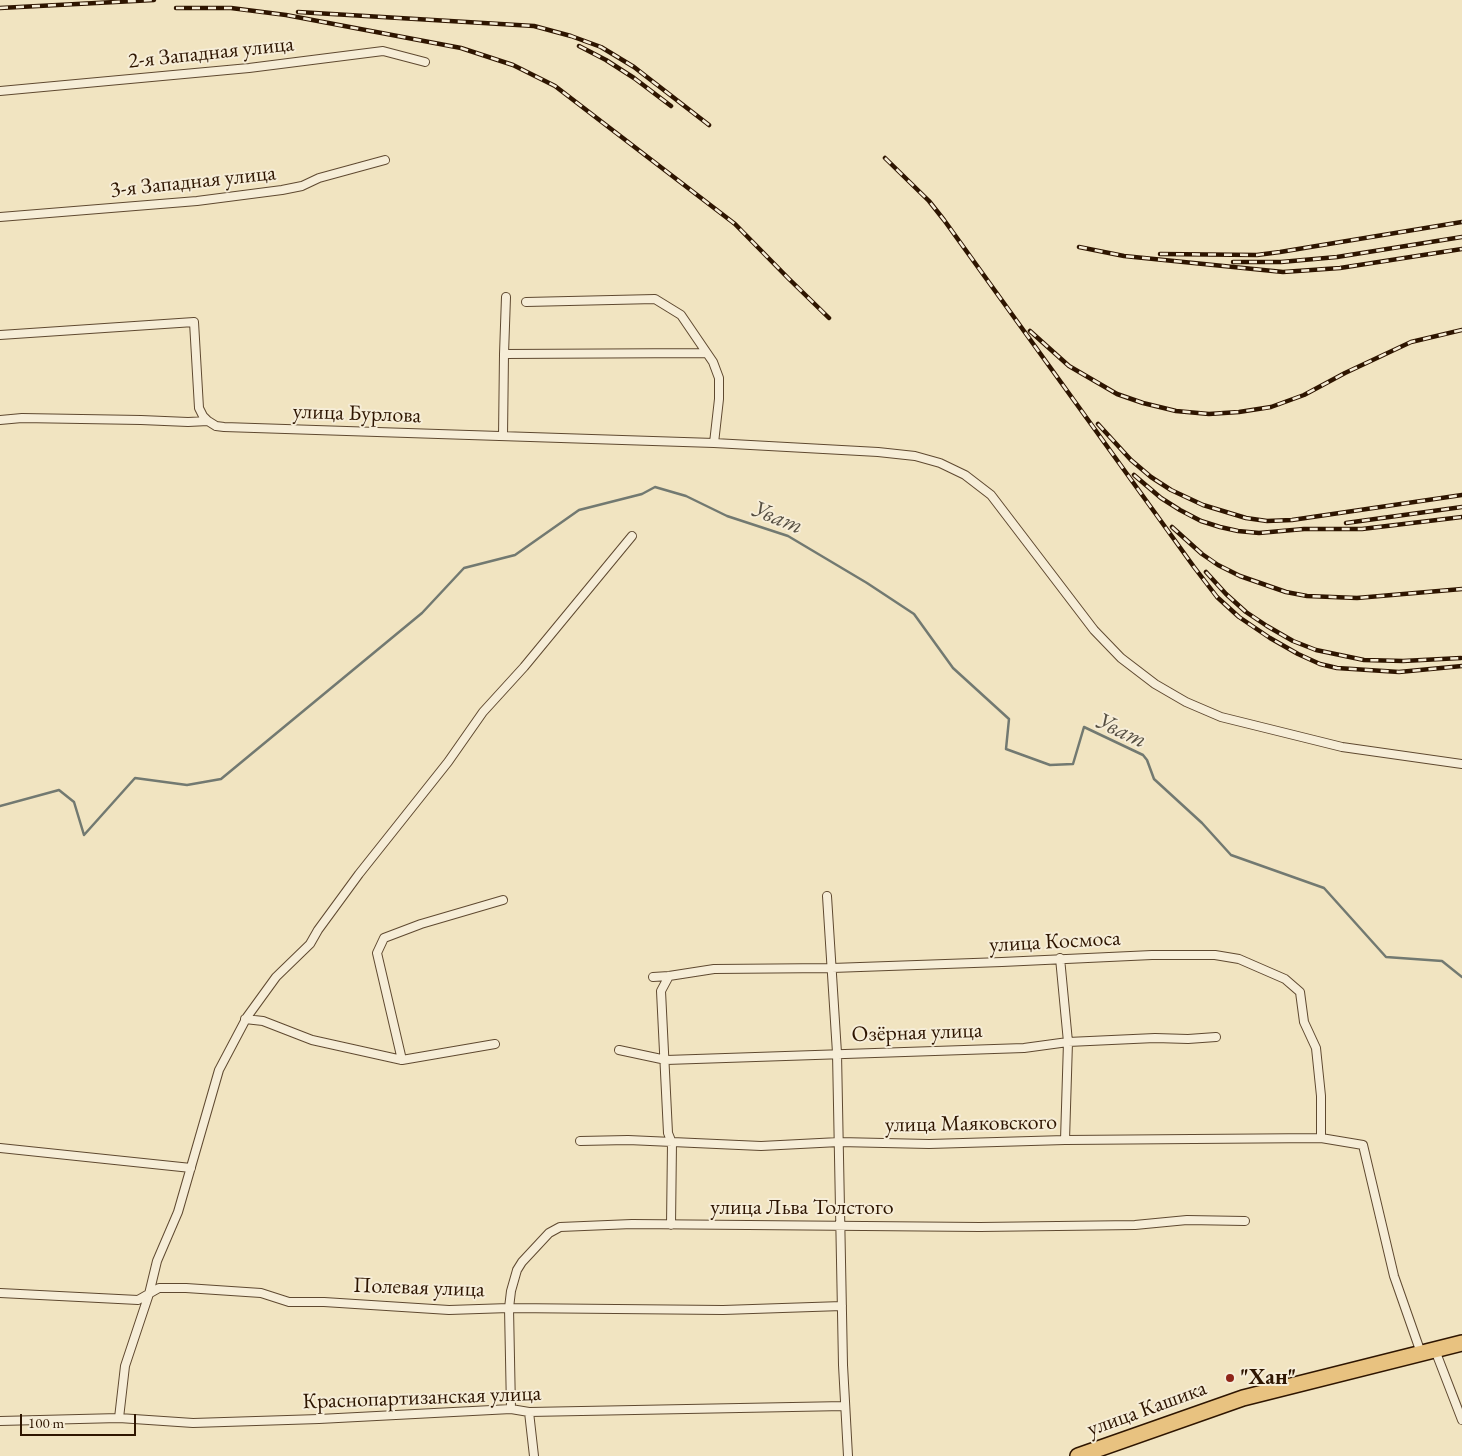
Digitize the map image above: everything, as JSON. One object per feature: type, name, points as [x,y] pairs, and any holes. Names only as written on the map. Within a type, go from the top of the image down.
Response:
[{"type":"highway","name":"улица Кашика","points":[[1078,1456],[1243,1398],[1462,1343]]},
{"type":"street","name":"2-я Западная улица","points":[[0,91],[249,68],[383,51],[425,62]]},
{"type":"street","name":"3-я Западная улица","points":[[0,217],[197,201],[282,190],[302,186],[319,178],[385,160]]},
{"type":"street","points":[[503,436],[506,297]]},
{"type":"street","points":[[526,302],[656,299],[681,315],[705,353],[713,362],[719,378],[719,399],[714,443]]},
{"type":"street","points":[[0,335],[194,322],[199,408],[208,421]]},
{"type":"street","points":[[504,354],[705,353]]},
{"type":"street","name":"улица Бурлова","points":[[0,420],[22,418],[208,421],[216,426],[224,427],[714,443],[878,452],[915,456],[940,463],[965,475],[991,495],[1094,630],[1121,658],[1155,684],[1186,702],[1221,718],[1342,747],[1462,764]]},
{"type":"street","points":[[119,1418],[125,1366],[149,1294],[156,1261],[178,1212],[220,1070],[245,1020],[276,977],[310,944],[353,882],[448,762],[483,712],[524,667],[632,536]]},
{"type":"street","points":[[827,896],[838,1053],[842,1306],[848,1456]]},
{"type":"street","points":[[402,1060],[377,953],[384,938],[421,924],[503,900]]},
{"type":"street","name":"улица Космоса","points":[[653,977],[714,969],[832,968],[1060,958],[1215,955],[1239,959],[1286,979],[1300,992],[1304,1022],[1316,1048],[1321,1096],[1321,1138]]},
{"type":"street","points":[[1060,958],[1068,1042],[1065,1140]]},
{"type":"street","points":[[669,976],[661,991],[666,1060],[668,1133],[672,1143],[671,1225]]},
{"type":"street","points":[[245,1020],[263,1021],[312,1040],[402,1060],[495,1044]]},
{"type":"street","name":"Озёрная улица","points":[[619,1050],[666,1060],[1024,1048],[1068,1042],[1216,1037]]},
{"type":"street","name":"улица Маяковского","points":[[580,1141],[628,1140],[761,1146],[840,1142],[929,1144],[1065,1140],[1321,1138],[1363,1144],[1394,1276],[1428,1351]]},
{"type":"street","points":[[0,1148],[191,1168]]},
{"type":"street","name":"улица Льва Толстого","points":[[511,1409],[509,1308],[517,1270],[549,1233],[560,1227],[586,1225],[842,1225],[980,1227],[1135,1224],[1187,1220],[1245,1221]]},
{"type":"street","name":"Полевая улица","points":[[0,1293],[138,1300],[159,1288],[186,1288],[261,1293],[289,1302],[324,1302],[449,1310],[509,1308],[723,1310],[842,1306]]},
{"type":"street","points":[[1428,1351],[1462,1420]]},
{"type":"street","name":"Краснопартизанская улица","points":[[0,1421],[119,1418],[193,1423],[319,1419],[511,1409],[529,1412],[845,1406]]},
{"type":"street","points":[[529,1412],[534,1456]]},
{"type":"waterway","name":"Уват","points":[[0,806],[59,790],[74,802],[84,835],[135,778],[187,785],[221,779],[422,613],[464,568],[515,555],[579,510],[642,494],[655,487],[686,496],[727,516],[788,536],[867,583],[914,614],[953,668],[1009,719],[1006,749],[1050,765],[1073,764],[1084,727],[1143,755],[1147,760],[1154,779],[1202,823],[1231,855],[1324,888],[1386,957],[1442,961],[1462,977]]},
{"type":"railway","points":[[0,8],[154,0]]},
{"type":"railway","points":[[176,8],[231,8],[286,15],[461,48],[513,65],[555,86],[735,224],[829,318]]},
{"type":"railway","points":[[298,12],[534,26],[571,36],[601,47],[634,67],[709,125]]},
{"type":"railway","points":[[579,46],[634,78],[671,106]]},
{"type":"railway","points":[[885,158],[929,201],[944,220],[1194,567],[1217,597],[1239,617],[1298,654],[1320,664],[1337,668],[1399,672],[1462,666]]},
{"type":"railway","points":[[1160,254],[1257,255],[1462,222]]},
{"type":"railway","points":[[1233,262],[1281,262],[1337,257],[1462,237]]},
{"type":"railway","points":[[1079,247],[1124,256],[1283,272],[1340,268],[1462,249]]},
{"type":"railway","points":[[1030,331],[1069,366],[1117,394],[1176,411],[1209,414],[1271,407],[1304,395],[1345,373],[1411,342],[1462,330]]},
{"type":"railway","points":[[1098,424],[1131,460],[1151,477],[1171,490],[1203,505],[1246,518],[1267,521],[1292,520],[1462,495]]},
{"type":"railway","points":[[1134,475],[1161,498],[1180,510],[1201,521],[1238,531],[1259,533],[1304,529],[1362,529],[1462,517]]},
{"type":"railway","points":[[1346,523],[1462,507]]},
{"type":"railway","points":[[1172,527],[1202,554],[1218,565],[1240,576],[1286,592],[1307,596],[1357,598],[1462,589]]},
{"type":"railway","points":[[1206,572],[1246,612],[1293,641],[1316,650],[1364,660],[1403,661],[1461,658]]},
{"type":"place","name":"\"Хан\"","points":[[1230,1378]]}]
